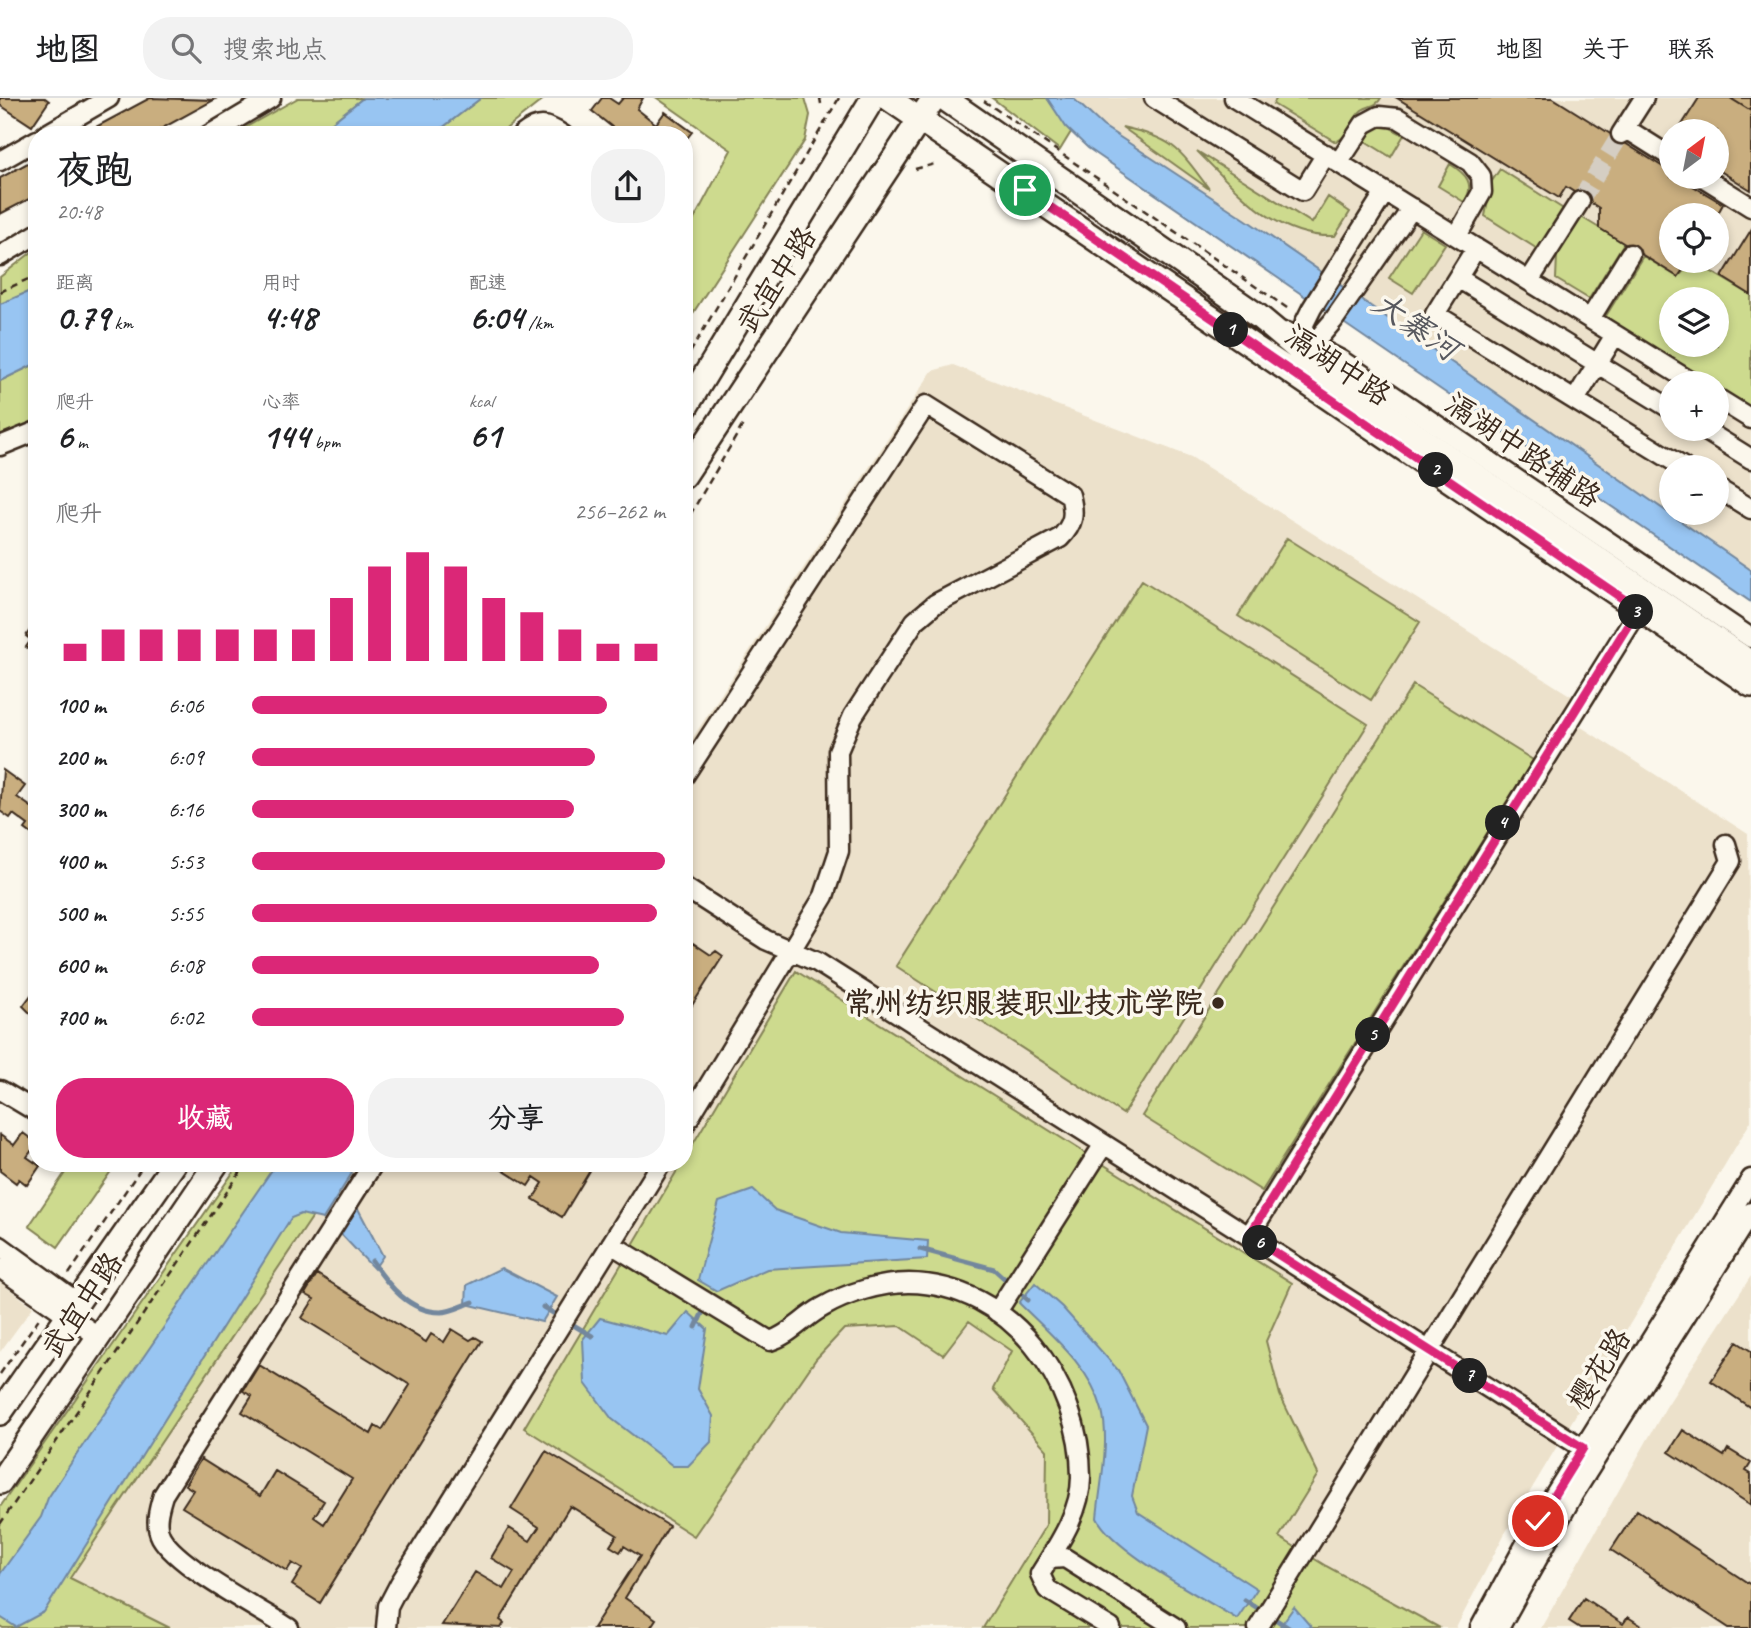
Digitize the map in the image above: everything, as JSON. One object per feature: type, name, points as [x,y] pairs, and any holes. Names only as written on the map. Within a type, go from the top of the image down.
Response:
[{"type":"main road","name":"武宜中路","points":[[693,395],[873,98]]},
{"type":"main road","name":"滆湖中路","points":[[888,98],[1644,602],[1751,663]]},
{"type":"main road","name":"武宜中路","points":[[693,463],[922,120],[934,98]]},
{"type":"main road","name":"滆湖中路","points":[[944,98],[1302,344],[1331,377],[1644,602],[1751,685]]},
{"type":"main road","name":"武宜中路","points":[[0,1413],[63,1302],[168,1172]]},
{"type":"main road","name":"武宜中路","points":[[0,1482],[211,1172]]},
{"type":"street","points":[[61,126],[109,98]]},
{"type":"street","points":[[224,126],[271,98]]},
{"type":"street","points":[[1154,98],[1303,191],[1364,124],[1379,116],[1398,118],[1470,162],[1481,176],[1482,192],[1457,236]]},
{"type":"street","points":[[1644,98],[1623,131],[1659,150]]},
{"type":"street","points":[[1241,100],[1674,371]]},
{"type":"street","points":[[0,161],[28,145]]},
{"type":"street","points":[[1722,189],[1751,207]]},
{"type":"street","points":[[1302,344],[1312,308],[1385,192]]},
{"type":"street","points":[[1529,281],[1580,201]]},
{"type":"street","points":[[1302,344],[1334,321],[1352,291],[1384,253],[1412,208]]},
{"type":"street","points":[[0,256],[28,239]]},
{"type":"street","points":[[1476,248],[1436,314],[1664,455]]},
{"type":"street","points":[[1590,319],[1630,254]]},
{"type":"street","points":[[1458,278],[1659,402]]},
{"type":"street","points":[[1575,400],[1615,335]]},
{"type":"street","name":"滆湖中路辅路","points":[[1302,344],[1341,360],[1751,638]]},
{"type":"street","points":[[693,762],[926,405],[1070,495],[1074,513],[1070,528],[1060,538],[935,604],[915,621],[853,716],[838,751],[839,851],[824,896],[693,1110]]},
{"type":"street","points":[[1729,405],[1751,419]]},
{"type":"street","points":[[0,446],[28,435]]},
{"type":"street","points":[[1722,441],[1751,459]]},
{"type":"street","points":[[1729,495],[1751,509]]},
{"type":"street","points":[[1249,1236],[1644,602]]},
{"type":"street","points":[[1258,1628],[1731,861],[1726,844]]},
{"type":"street","points":[[693,893],[766,940],[817,962],[1590,1453]]},
{"type":"street","points":[[0,1090],[28,1107]]},
{"type":"street","points":[[997,1312],[1104,1144]]},
{"type":"street","points":[[289,1628],[180,1559],[160,1536],[157,1516],[163,1495],[368,1172]]},
{"type":"street","points":[[386,1628],[387,1606],[400,1583],[655,1172]]},
{"type":"street","name":"樱花路","points":[[1499,1628],[1590,1453],[1751,1179]]},
{"type":"street","name":"樱花路","points":[[1480,1628],[1590,1453],[1751,1212]]},
{"type":"street","points":[[611,1244],[770,1341],[781,1338],[823,1307],[861,1290],[909,1283],[947,1289],[997,1312],[1037,1347],[1062,1387],[1077,1438],[1081,1479],[1072,1519],[1045,1566],[1047,1589],[1111,1628]]},
{"type":"street","points":[[0,1246],[99,1337]]},
{"type":"street","points":[[0,1268],[63,1302]]},
{"type":"street","points":[[1045,1566],[1065,1558],[1175,1628]]},
{"type":"path","points":[[820,98],[821,104]]},
{"type":"path","points":[[693,348],[839,98]]},
{"type":"path","points":[[915,169],[935,164]]},
{"type":"path","points":[[0,292],[28,279]]},
{"type":"path","points":[[0,1374],[63,1302],[139,1172]]},
{"type":"path","points":[[0,1524],[241,1172]]},
{"type":"shaded area","points":[[1073,98],[1751,98],[1751,570],[1686,525],[1729,525],[1729,455],[1659,455],[1659,506],[1248,221],[1103,126]]},
{"type":"shaded area","name":"常州纺织服装职业技术学院","points":[[953,365],[1191,457],[1573,697],[1566,708],[1578,717],[1575,723],[1748,834],[1751,1121],[1504,1535],[1456,1628],[170,1628],[69,1579],[343,1172],[693,1172],[693,737],[932,371]]},
{"type":"shaded area","points":[[1751,1276],[1751,1628],[1541,1628],[1666,1407]]},
{"type":"shaded area","points":[[0,1282],[33,1307],[0,1352]]},
{"type":"green space","points":[[298,98],[363,98],[327,126],[248,126]]},
{"type":"green space","points":[[481,98],[545,98],[509,126],[445,126]]},
{"type":"green space","points":[[657,98],[805,98],[810,115],[805,140],[693,313],[693,221],[731,150]]},
{"type":"green space","points":[[992,98],[1047,98],[1071,132],[1060,150]]},
{"type":"green space","points":[[1277,98],[1381,98],[1362,110],[1344,136],[1336,142],[1273,104]]},
{"type":"green space","points":[[1380,126],[1389,127],[1404,135],[1391,157],[1365,141],[1370,132]]},
{"type":"green space","points":[[1122,127],[1153,136],[1173,147],[1182,154],[1209,189]]},
{"type":"green space","points":[[1197,151],[1312,223],[1328,197],[1350,212],[1335,236],[1313,235],[1294,229],[1258,209]]},
{"type":"green space","points":[[1450,164],[1468,180],[1468,196],[1464,202],[1438,186]]},
{"type":"green space","points":[[1500,169],[1565,210],[1539,250],[1485,216],[1492,181]]},
{"type":"green space","points":[[1581,217],[1624,243],[1589,299],[1556,279],[1557,255]]},
{"type":"green space","points":[[1421,229],[1445,244],[1413,293],[1389,278]]},
{"type":"green space","points":[[28,255],[28,292],[0,305],[0,277]]},
{"type":"green space","points":[[1643,256],[1659,266],[1659,273],[1671,273],[1678,277],[1682,273],[1713,273],[1751,295],[1751,413],[1729,399],[1729,371],[1686,371],[1664,357],[1729,357],[1729,287],[1659,287],[1659,354],[1604,319]]},
{"type":"green space","points":[[28,367],[28,424],[0,438],[0,381]]},
{"type":"green space","points":[[1287,538],[1420,622],[1371,700],[1238,616]]},
{"type":"green space","points":[[1142,580],[1368,724],[1123,1114],[896,966]]},
{"type":"green space","points":[[1413,685],[1533,760],[1262,1191],[1142,1116]]},
{"type":"green space","points":[[796,971],[1292,1283],[1266,1341],[1280,1395],[1318,1474],[1279,1537],[1326,1566],[1440,1628],[983,1628],[1046,1525],[1047,1450],[993,1389],[1012,1351],[969,1321],[943,1355],[900,1326],[844,1329],[816,1359],[694,1536],[524,1428],[676,1172],[693,1172],[693,1144]]},
{"type":"green space","points":[[66,1172],[110,1172],[58,1247],[29,1226]]},
{"type":"green space","points":[[233,1172],[343,1172],[70,1578],[170,1628],[0,1626],[0,1507]]},
{"type":"water","points":[[363,98],[481,98],[445,126],[327,126]]},
{"type":"water","points":[[1047,98],[1073,98],[1103,126],[1248,221],[1659,506],[1659,525],[1686,525],[1751,570],[1751,602],[1088,148],[1066,127]]},
{"type":"water","points":[[28,292],[28,367],[0,381],[0,304]]},
{"type":"water","points":[[271,1172],[352,1173],[323,1219],[301,1214],[291,1218],[44,1612],[16,1627],[0,1617],[0,1574],[41,1517],[48,1498]]},
{"type":"water","points":[[753,1190],[775,1210],[841,1233],[928,1241],[927,1259],[767,1269],[717,1291],[698,1280],[719,1202]]},
{"type":"water","points":[[355,1203],[383,1256],[374,1269],[339,1232]]},
{"type":"water","points":[[501,1268],[557,1297],[542,1322],[466,1304],[467,1285]]},
{"type":"water","points":[[1035,1283],[1062,1307],[1118,1370],[1146,1425],[1132,1496],[1138,1512],[1257,1589],[1237,1619],[1140,1559],[1106,1531],[1097,1518],[1105,1450],[1102,1410],[1097,1394],[1079,1365],[1019,1303]]},
{"type":"water","points":[[688,1312],[707,1329],[698,1389],[713,1416],[711,1442],[688,1466],[673,1466],[612,1419],[585,1383],[583,1339],[600,1318],[668,1336]]},
{"type":"water","points":[[1294,1607],[1312,1628],[1279,1628]]},
{"type":"building","points":[[0,98],[45,98],[49,101],[32,126],[0,105]]},
{"type":"building","points":[[150,98],[214,100],[166,126],[98,126]]},
{"type":"building","points":[[602,98],[609,98],[618,104],[623,98],[643,98],[637,109],[656,124],[665,112],[684,126],[611,126],[592,111]]},
{"type":"building","points":[[1397,98],[1553,98],[1659,164],[1659,189],[1698,189],[1721,203],[1659,203],[1659,265],[1599,228],[1599,208],[1566,187],[1559,198]]},
{"type":"building","points":[[1699,98],[1730,98],[1751,111],[1751,190],[1729,176],[1729,119],[1686,119]]},
{"type":"building","points":[[1730,98],[1751,98],[1751,111]]},
{"type":"building","points":[[28,163],[28,200],[0,214],[0,178]]},
{"type":"building","points":[[1751,230],[1751,295],[1722,277],[1724,273],[1729,273],[1729,266]]},
{"type":"building","points":[[3,770],[25,786],[17,797],[28,805],[28,825],[13,814],[10,818],[0,811]]},
{"type":"building","points":[[693,943],[711,955],[716,951],[723,956],[693,1004]]},
{"type":"building","points":[[23,1133],[28,1137],[28,1172],[36,1172],[27,1185],[19,1179],[16,1183],[0,1171],[0,1135],[14,1145]]},
{"type":"building","points":[[506,1172],[589,1172],[562,1217],[533,1199],[543,1183],[534,1177],[528,1186]]},
{"type":"building","points":[[317,1274],[426,1342],[431,1334],[444,1342],[452,1329],[470,1340],[475,1337],[482,1341],[320,1603],[292,1585],[302,1569],[292,1563],[287,1571],[182,1507],[193,1490],[185,1485],[201,1459],[260,1496],[275,1471],[324,1501],[314,1517],[324,1524],[352,1479],[242,1412],[252,1396],[243,1391],[259,1365],[371,1434],[375,1426],[382,1430],[410,1385],[302,1318],[314,1299],[305,1294]]},
{"type":"building","points":[[1737,1342],[1751,1351],[1751,1408],[1711,1381]]},
{"type":"building","points":[[1683,1430],[1724,1456],[1728,1449],[1751,1463],[1746,1471],[1751,1474],[1751,1505],[1669,1452]]},
{"type":"building","points":[[546,1451],[669,1526],[625,1598],[656,1619],[650,1628],[593,1628],[640,1556],[624,1546],[620,1552],[610,1546],[617,1535],[570,1506],[500,1620],[504,1623],[501,1628],[442,1625],[475,1572],[504,1589],[514,1572],[491,1558],[509,1528],[530,1541],[539,1527],[511,1509]]},
{"type":"building","points":[[1637,1510],[1751,1585],[1751,1628],[1729,1628],[1611,1550]]},
{"type":"building","points":[[1584,1598],[1623,1624],[1628,1617],[1645,1628],[1580,1628],[1569,1621]]},
{"type":"waterway","points":[[920,1249],[994,1269],[1028,1300]]},
{"type":"waterway","points":[[372,1261],[400,1296],[419,1307],[445,1312],[473,1302]]},
{"type":"waterway","points":[[543,1307],[592,1336]]},
{"type":"waterway","points":[[696,1327],[705,1307]]},
{"type":"waterway","points":[[1245,1600],[1289,1628]]},
{"type":"tunnel","points":[[1580,201],[1621,134]]},
{"type":"place","name":"常州纺织服装职业技术学院","points":[[1218,1003]]},
{"type":"route","points":[[1025,190],[1638,609],[1249,1236],[1583,1448],[1538,1521]]},
{"type":"water label","name":"大寨河","points":[[1416,326]]}]
